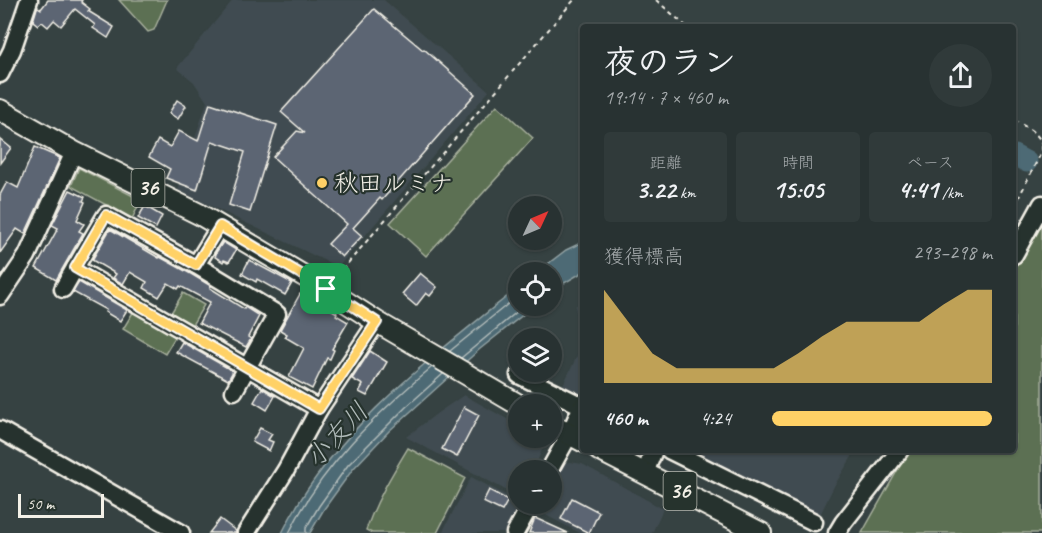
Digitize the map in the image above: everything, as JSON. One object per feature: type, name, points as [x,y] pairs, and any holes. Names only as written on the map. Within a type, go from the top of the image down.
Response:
[{"type":"main road","name":"36","points":[[0,111],[74,152],[199,214],[508,399]]},
{"type":"main road","name":"36","points":[[605,453],[761,533]]},
{"type":"street","points":[[0,74],[12,50],[29,0]]},
{"type":"street","points":[[0,296],[27,256],[74,152]]},
{"type":"street","points":[[1016,251],[1042,204]]},
{"type":"street","points":[[63,289],[106,215],[196,265],[277,314],[234,390]]},
{"type":"street","points":[[196,265],[220,226]]},
{"type":"street","points":[[75,268],[319,409]]},
{"type":"street","points":[[246,533],[286,470],[319,409],[377,322]]},
{"type":"street","points":[[533,382],[580,406]]},
{"type":"street","points":[[555,460],[580,412]]},
{"type":"street","points":[[0,430],[181,533]]},
{"type":"street","points":[[645,473],[653,453]]},
{"type":"street","points":[[675,453],[814,522]]},
{"type":"street","points":[[837,533],[898,453]]},
{"type":"street","points":[[515,533],[525,514]]},
{"type":"path","points":[[326,289],[574,0]]},
{"type":"path","points":[[656,0],[684,24]]},
{"type":"path","points":[[1016,121],[1034,131],[1042,145],[1041,153],[1016,203]]},
{"type":"shaded area","points":[[233,0],[384,0],[489,91],[338,267],[178,190],[190,160],[207,102],[194,82],[177,68]]},
{"type":"shaded area","points":[[580,304],[580,326],[575,306]]},
{"type":"shaded area","points":[[580,350],[580,394],[563,385]]},
{"type":"shaded area","points":[[464,395],[508,420],[508,448],[543,448],[538,460],[508,460],[508,491],[406,437]]},
{"type":"shaded area","points":[[695,453],[854,453],[820,515]]},
{"type":"shaded area","points":[[570,462],[582,464],[663,509],[652,533],[580,533],[544,514],[562,514],[562,464]]},
{"type":"shaded area","points":[[471,477],[508,496],[508,514],[513,514],[504,533],[442,533]]},
{"type":"green space","points":[[119,0],[167,0],[154,30],[148,32]]},
{"type":"green space","points":[[497,105],[533,138],[426,256],[390,223]]},
{"type":"green space","points":[[79,168],[141,200],[132,219],[71,186]]},
{"type":"green space","points":[[1042,220],[1042,533],[862,533],[907,453],[1016,453],[1016,266]]},
{"type":"green space","points":[[183,293],[204,305],[192,325],[171,313]]},
{"type":"green space","points":[[135,309],[177,334],[165,354],[123,329]]},
{"type":"green space","points":[[408,448],[465,478],[437,533],[372,533],[366,530],[370,519]]},
{"type":"water","points":[[580,243],[580,274],[562,284],[562,262],[550,262],[566,250]]},
{"type":"water","points":[[508,296],[508,316],[521,316],[480,349],[389,431],[353,469],[310,533],[282,533],[303,496],[328,461],[356,429],[387,398]]},
{"type":"building","points":[[48,0],[82,0],[81,2],[90,9],[88,11],[114,27],[108,38],[93,28],[95,25],[75,9],[61,26],[54,20],[48,27],[42,22],[38,25],[33,21],[37,8],[41,9]]},
{"type":"building","points":[[374,9],[475,94],[382,200],[380,198],[353,228],[362,236],[342,257],[328,244],[347,224],[273,157],[297,131],[305,133],[281,112]]},
{"type":"building","points":[[177,100],[186,106],[178,119],[169,113]]},
{"type":"building","points":[[210,103],[277,125],[250,212],[229,205],[245,152],[212,141],[197,190],[166,178],[170,169],[149,157],[158,140],[170,147],[179,131],[198,141]]},
{"type":"building","points":[[0,139],[11,148],[0,163]]},
{"type":"building","points":[[35,147],[60,158],[25,234],[17,229],[0,253],[0,195],[7,182],[18,188]]},
{"type":"building","points":[[70,190],[85,197],[77,220],[84,224],[79,231],[83,233],[56,280],[36,268],[58,228],[52,225]]},
{"type":"building","points":[[145,206],[162,216],[156,228],[138,218]]},
{"type":"building","points":[[110,229],[191,274],[244,309],[245,307],[259,316],[248,337],[251,339],[246,347],[199,323],[210,302],[180,286],[178,289],[168,283],[159,297],[144,288],[147,282],[130,272],[123,284],[113,278],[116,274],[92,260]]},
{"type":"building","points":[[223,242],[236,250],[229,262],[224,260],[223,262],[215,257]]},
{"type":"building","points":[[249,260],[292,283],[285,295],[257,279],[256,282],[242,274]]},
{"type":"building","points":[[420,273],[437,287],[430,296],[426,293],[416,306],[402,294]]},
{"type":"building","points":[[79,282],[127,310],[120,321],[105,312],[106,310],[73,292]]},
{"type":"building","points":[[300,294],[324,308],[326,306],[348,322],[312,389],[289,377],[304,348],[285,337],[287,334],[280,330]]},
{"type":"building","points":[[182,342],[233,371],[228,380],[176,352]]},
{"type":"building","points":[[370,351],[387,362],[367,396],[359,392],[363,385],[352,379]]},
{"type":"building","points":[[262,388],[275,396],[267,410],[254,402]]},
{"type":"building","points":[[464,407],[479,415],[457,457],[442,449]]},
{"type":"building","points":[[260,428],[272,434],[268,440],[273,442],[269,451],[252,442]]},
{"type":"building","points":[[489,490],[508,500],[502,511],[483,502]]},
{"type":"building","points":[[572,498],[599,512],[589,533],[561,519]]},
{"type":"building","points":[[535,518],[568,533],[529,533]]},
{"type":"building","points":[[220,519],[236,531],[236,533],[209,533]]},
{"type":"waterway","name":"小友川","points":[[1016,156],[1027,162]]},
{"type":"place","name":"秋田ルミナ","points":[[322,183]]},
{"type":"route","points":[[106,215],[196,265],[220,226],[326,289],[377,322],[319,409],[75,268],[106,215]]}]
